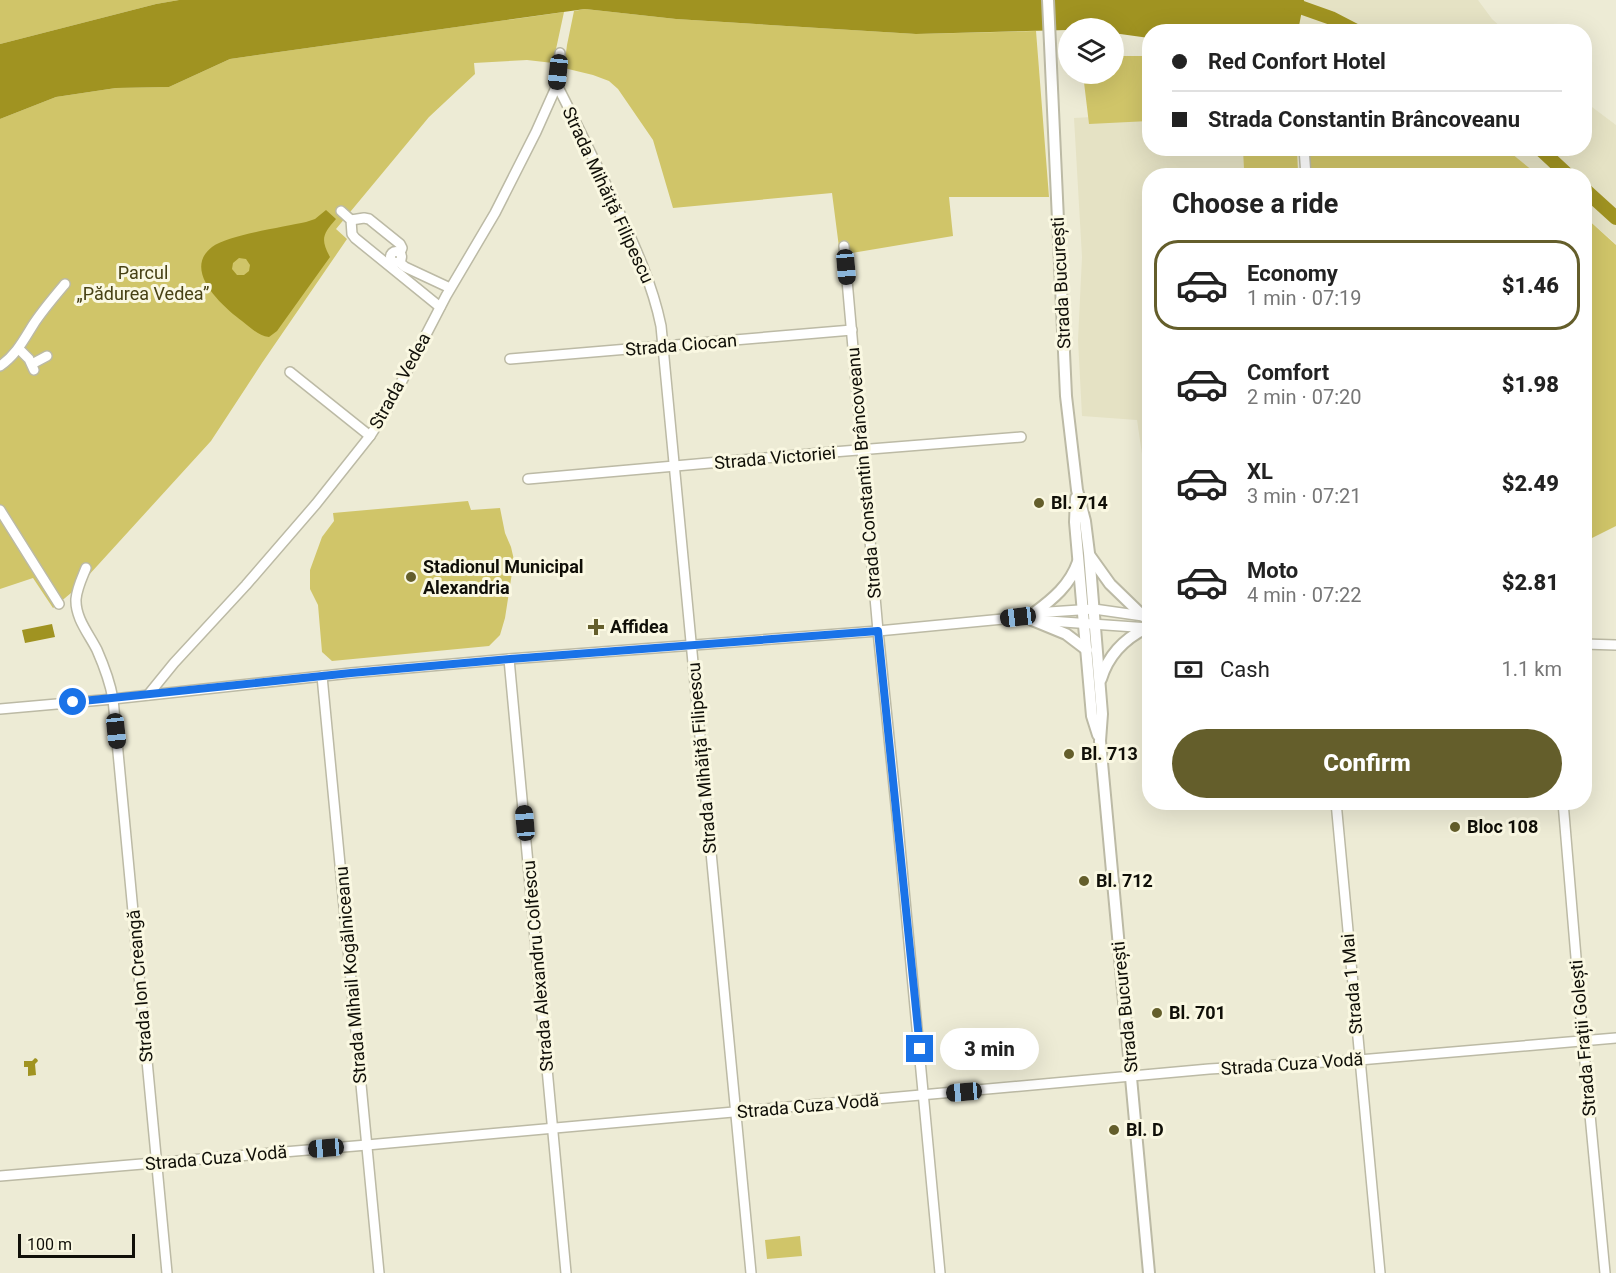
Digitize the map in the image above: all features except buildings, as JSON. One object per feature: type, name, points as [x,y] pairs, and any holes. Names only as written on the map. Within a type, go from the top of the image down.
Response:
[{"type":"main road","name":"Strada București","points":[[1048,0],[1066,396],[1077,490],[1085,521],[1089,553],[1090,623],[1100,682],[1102,714],[1100,741],[1149,1273]]},
{"type":"main road","name":"Strada București","points":[[1077,490],[1075,522],[1079,559],[1089,609]]},
{"type":"main road","points":[[1089,553],[1110,584],[1142,617]]},
{"type":"main road","points":[[1079,559],[1072,576],[1059,593],[1033,616],[1066,634],[1087,650]]},
{"type":"main road","name":"Strada București","points":[[1090,623],[1087,650],[1092,716],[1100,741]]},
{"type":"main road","points":[[1100,682],[1113,654],[1142,626]]},
{"type":"street","name":"Strada Vedea","points":[[148,695],[303,519],[370,436],[390,406],[450,288],[504,196],[536,132],[557,85],[560,53]]},
{"type":"street","name":"Strada Mihăiță Filipescu","points":[[557,85],[643,264],[657,308],[663,346],[751,1273]]},
{"type":"street","points":[[341,211],[351,220],[352,234],[405,267],[450,288]]},
{"type":"street","points":[[351,220],[369,219],[400,244],[402,248],[395,261]]},
{"type":"street","name":"Strada Constantin Brâncoveanu","points":[[844,246],[878,631],[940,1273]]},
{"type":"street","points":[[395,261],[440,307]]},
{"type":"street","points":[[0,366],[19,349],[33,324],[65,284]]},
{"type":"street","name":"Strada Ciocan","points":[[510,359],[852,330]]},
{"type":"street","points":[[19,349],[33,367],[47,356]]},
{"type":"street","points":[[290,372],[370,436]]},
{"type":"street","name":"Strada Victoriei","points":[[528,479],[1022,437]]},
{"type":"street","points":[[0,510],[59,604]]},
{"type":"street","name":"Strada Ion Creangă","points":[[86,568],[77,588],[77,610],[104,668],[113,699],[167,1273]]},
{"type":"street","points":[[0,709],[322,676],[878,631],[1089,609],[1142,621]]},
{"type":"street","points":[[1033,616],[1090,623],[1142,622]]},
{"type":"street","points":[[1592,644],[1616,645]]},
{"type":"street","name":"Strada Alexandru Colfescu","points":[[510,659],[566,1273]]},
{"type":"street","points":[[166,672],[166,680],[174,692]]},
{"type":"street","name":"Strada Mihail Kogălniceanu","points":[[322,676],[379,1273]]},
{"type":"street","name":"Strada 1 Mai","points":[[1337,810],[1380,1273]]},
{"type":"street","name":"Strada Frații Golești","points":[[1564,810],[1605,1273]]},
{"type":"street","name":"Strada Cuza Vodă","points":[[0,1176],[1224,1068],[1359,1060],[1616,1038]]},
{"type":"shaded area","points":[[179,0],[1304,0],[1299,24],[1142,24],[1142,37],[1124,35],[1124,18],[1058,18],[1058,30],[916,34],[676,19],[585,9],[230,59],[169,87],[116,88],[56,97],[0,119],[0,44]]},
{"type":"shaded area","points":[[659,0],[1478,0],[1497,24],[1142,24],[1142,30],[1124,29],[1124,18],[1058,18],[1058,25]]},
{"type":"shaded area","points":[[1592,107],[1616,125],[1616,244],[1592,223],[1592,168],[1529,168],[1515,156],[1592,156]]},
{"type":"shaded area","points":[[1142,114],[1142,156],[1296,156],[1296,168],[1142,168],[1142,454],[1137,420],[1082,416],[1078,340],[1082,257],[1074,118]]},
{"type":"shaded area","points":[[326,210],[336,219],[324,237],[330,257],[277,331],[269,337],[261,335],[225,306],[208,287],[201,266],[204,256],[212,247],[230,239],[315,219]],"holes":[[[239,258],[246,259],[250,265],[249,271],[244,275],[237,275],[232,269],[233,263]]]},
{"type":"shaded area","points":[[52,624],[55,637],[25,643],[22,630]]},
{"type":"shaded area","points":[[35,1058],[38,1061],[35,1064],[36,1075],[28,1076],[28,1067],[24,1067],[24,1061],[32,1061]]},
{"type":"green space","points":[[0,0],[179,0],[0,44]]},
{"type":"green space","points":[[585,9],[676,19],[916,34],[1036,31],[1049,197],[949,197],[953,236],[840,255],[832,193],[673,208],[653,140],[618,89],[609,81],[564,68],[574,11]]},
{"type":"green space","name":"Parcul „Pădurea Vedea”","points":[[564,12],[553,63],[527,60],[474,63],[475,74],[429,117],[336,229],[347,239],[211,441],[77,588],[53,608],[33,578],[0,589],[0,119],[56,97],[116,88],[169,87],[230,59]]},
{"type":"green space","points":[[1124,56],[1142,56],[1142,121],[1089,124],[1084,84],[1124,84]]},
{"type":"green space","points":[[1243,156],[1297,156],[1298,168],[1244,168]]},
{"type":"green space","points":[[1309,156],[1515,156],[1529,168],[1309,168]]},
{"type":"green space","points":[[1592,223],[1616,245],[1616,526],[1592,538]]},
{"type":"green space","name":"Stadionul Municipal Alexandria","points":[[468,501],[471,510],[500,508],[505,533],[511,547],[514,560],[500,635],[489,646],[332,661],[322,652],[318,605],[310,589],[310,570],[322,537],[334,521],[333,513]]},
{"type":"green space","points":[[800,1236],[802,1256],[767,1259],[765,1240]]},
{"type":"waterway","points":[[1280,0],[1343,24]]},
{"type":"waterway","points":[[1548,156],[1560,168]]},
{"type":"waterway","points":[[1592,196],[1616,218]]},
{"type":"place","name":"Bl. 714","points":[[1039,503]]},
{"type":"place","name":"Stadionul Municipal Alexandria","points":[[411,577]]},
{"type":"place","name":"Affidea","points":[[596,627]]},
{"type":"place","name":"Bl. 713","points":[[1069,754]]},
{"type":"place","name":"Bloc 108","points":[[1455,827]]},
{"type":"place","name":"Bl. 712","points":[[1084,881]]},
{"type":"place","name":"Bl. 701","points":[[1157,1013]]},
{"type":"place","name":"Bl. D","points":[[1114,1130]]},
{"type":"route","points":[[73,702],[351,673],[878,631],[920,1049]]}]
